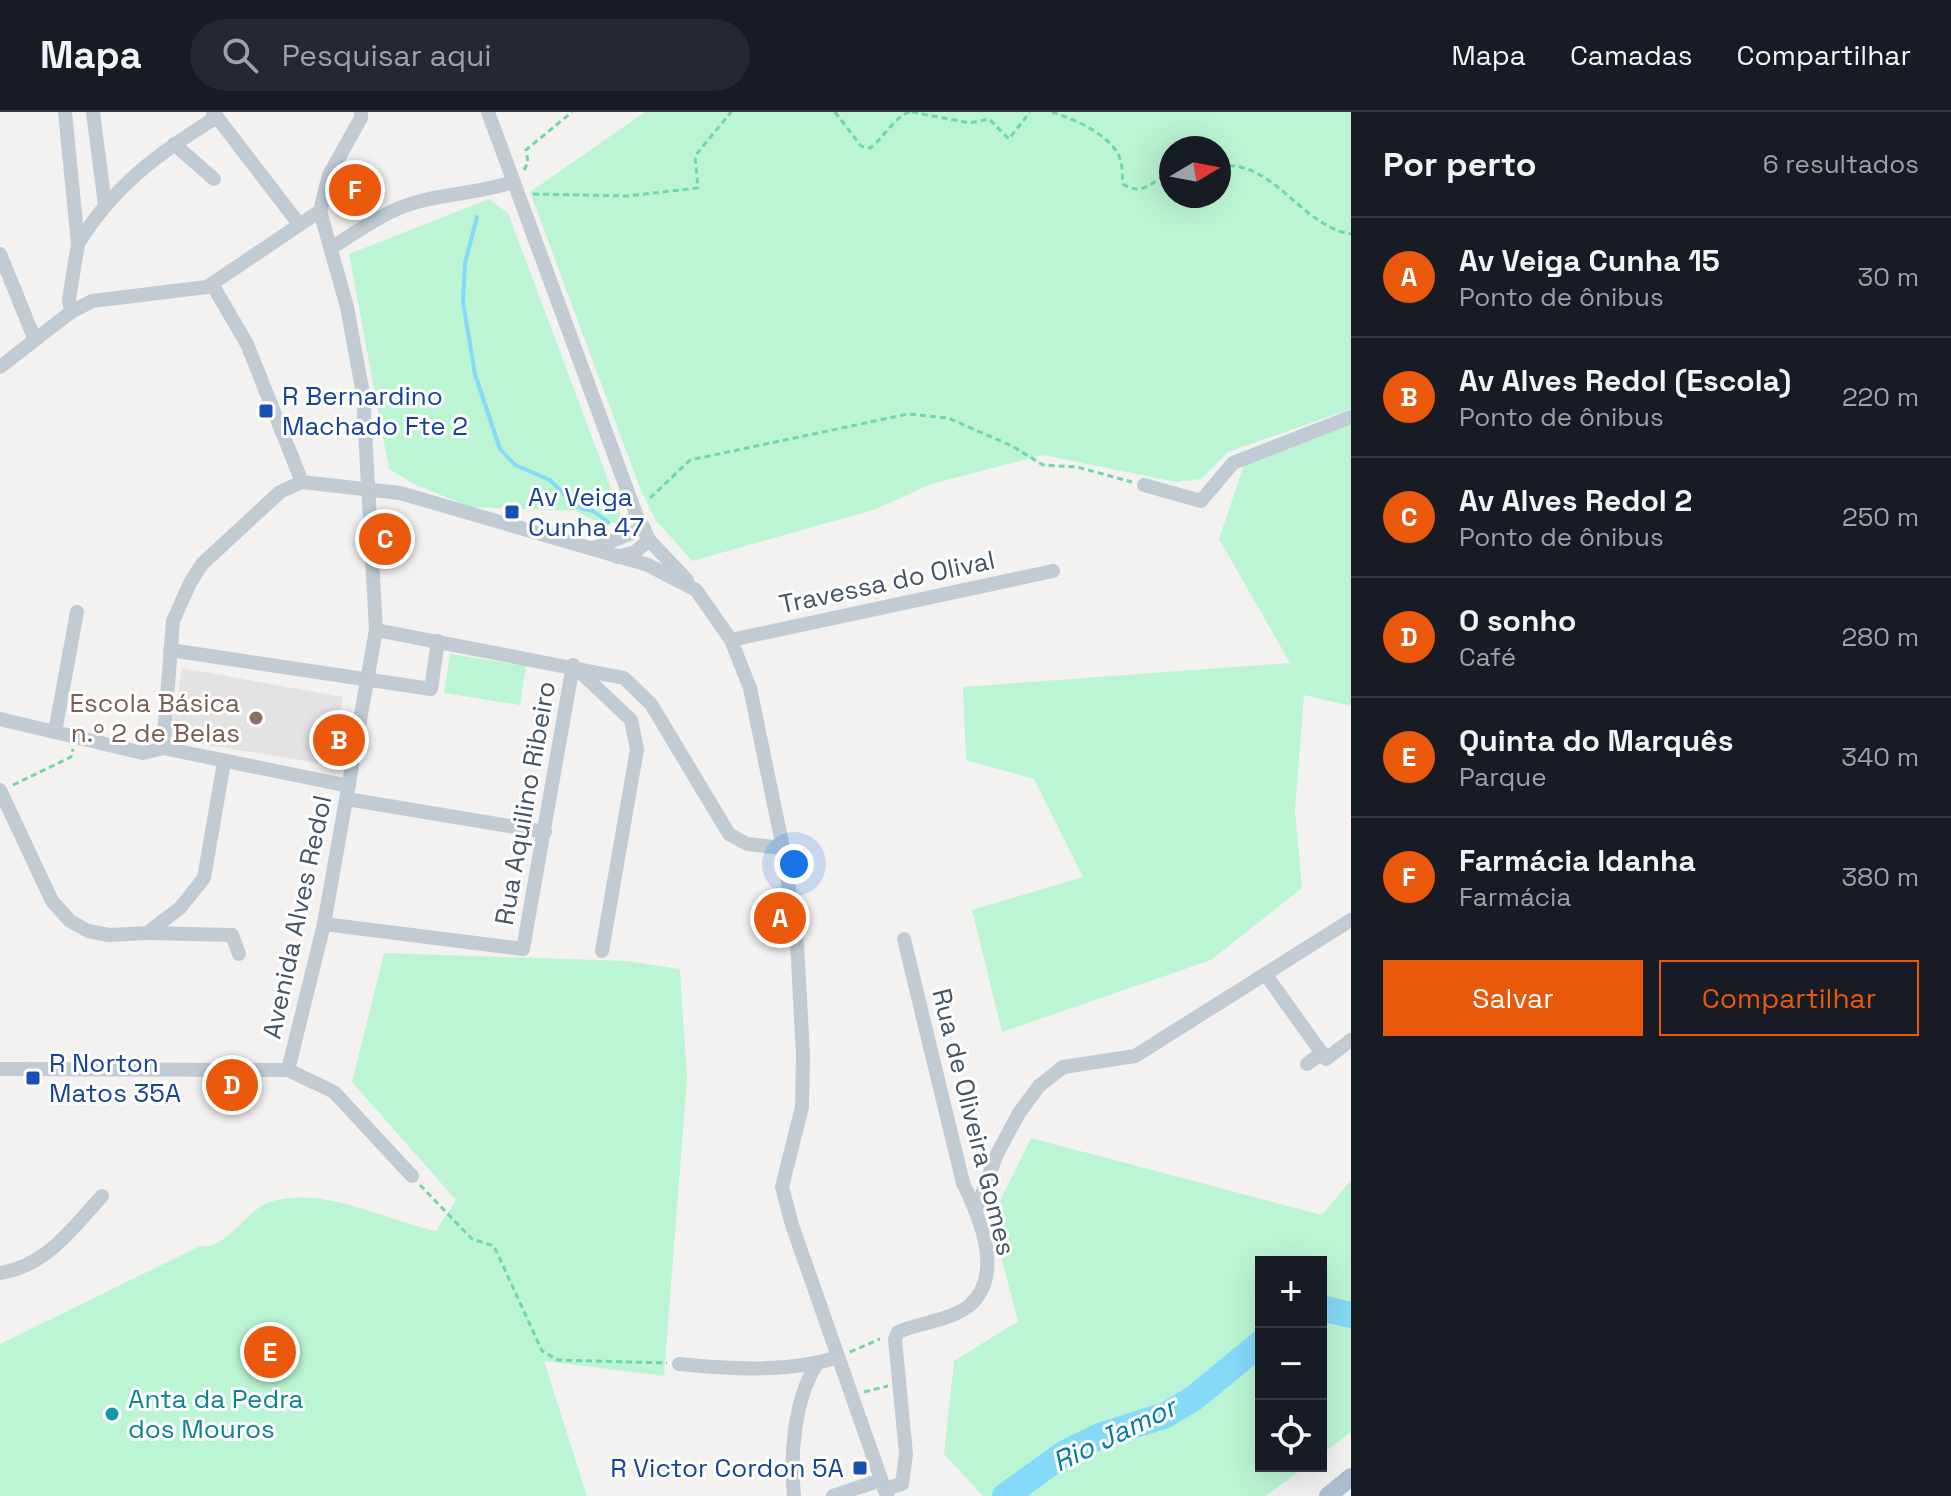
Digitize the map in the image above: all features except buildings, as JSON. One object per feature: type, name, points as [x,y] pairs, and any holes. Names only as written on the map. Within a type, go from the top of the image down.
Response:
[{"type":"main road","points":[[1328,1496],[1351,1477]]},
{"type":"street","points":[[65,112],[78,244],[69,299],[71,312]]},
{"type":"street","points":[[93,112],[105,205]]},
{"type":"street","points":[[0,367],[71,312],[111,297],[212,284],[320,211],[329,175],[361,118],[361,112]]},
{"type":"street","points":[[488,112],[646,534],[696,590],[731,640],[760,727],[797,943],[803,1055],[802,1107],[782,1187],[884,1488]]},
{"type":"street","points":[[78,244],[105,205],[146,163],[215,115],[299,224]]},
{"type":"street","points":[[174,144],[214,179]]},
{"type":"street","points":[[331,248],[397,209],[443,195],[485,192],[511,175]]},
{"type":"street","name":"Avenida Alves Redol","points":[[288,1070],[324,924],[376,630],[363,394],[347,307],[320,211]]},
{"type":"street","points":[[0,254],[35,340]]},
{"type":"street","points":[[212,284],[247,344],[302,482]]},
{"type":"street","points":[[1144,485],[1201,501],[1233,463],[1351,417]]},
{"type":"street","points":[[163,748],[173,621],[202,564],[280,492],[302,482],[400,493],[648,565],[696,590]]},
{"type":"street","points":[[591,549],[646,534]]},
{"type":"street","points":[[617,557],[635,552],[646,534]]},
{"type":"street","name":"Travessa do Olival","points":[[731,640],[1053,571]]},
{"type":"street","points":[[55,732],[77,612]]},
{"type":"street","points":[[376,630],[573,665],[624,678],[651,704],[729,834],[747,844],[783,848]]},
{"type":"street","points":[[170,650],[431,689],[438,641]]},
{"type":"street","points":[[573,665],[631,720],[637,749],[602,951]]},
{"type":"street","name":"Rua Aquilino Ribeiro","points":[[324,924],[523,949],[573,665]]},
{"type":"street","points":[[0,719],[143,753],[163,748],[348,792],[545,832]]},
{"type":"street","points":[[147,933],[180,908],[204,878],[224,762]]},
{"type":"street","points":[[0,790],[52,901],[70,921],[88,931],[109,935],[232,935],[239,954]]},
{"type":"street","points":[[976,1210],[997,1154],[1019,1113],[1039,1086],[1063,1067],[1135,1056],[1351,920]]},
{"type":"street","name":"Rua de Oliveira Gomes","points":[[898,1332],[968,1306],[981,1291],[987,1272],[986,1250],[976,1210],[959,1168],[904,939]]},
{"type":"street","points":[[1266,975],[1326,1059],[1351,1040]]},
{"type":"street","points":[[1307,1064],[1322,1053]]},
{"type":"street","points":[[0,1069],[288,1070],[334,1092],[412,1176]]},
{"type":"street","points":[[0,1273],[19,1270],[53,1250],[102,1196]]},
{"type":"street","points":[[833,1496],[902,1484],[906,1454],[895,1339],[898,1332]]},
{"type":"street","points":[[679,1364],[747,1368],[817,1364],[838,1357]]},
{"type":"street","points":[[794,1496],[792,1471],[803,1384],[817,1364]]},
{"type":"path","points":[[511,175],[524,170],[528,162],[526,150],[572,112]]},
{"type":"path","points":[[520,201],[536,192],[602,196],[698,188],[695,156],[731,112]]},
{"type":"path","points":[[835,112],[861,146],[870,148],[903,114],[911,112],[970,123],[989,119],[1009,139],[1030,112]]},
{"type":"path","points":[[1052,112],[1077,122],[1110,143],[1120,159],[1123,184],[1129,188],[1145,189],[1159,180]]},
{"type":"path","points":[[1231,164],[1261,176],[1328,228],[1351,234]]},
{"type":"path","points":[[650,498],[690,460],[908,414],[948,418],[1012,446],[1043,465],[1077,467],[1144,485]]},
{"type":"path","points":[[0,790],[71,757],[75,738]]},
{"type":"path","points":[[412,1176],[472,1239],[494,1246],[542,1351],[558,1360],[679,1364]]},
{"type":"path","points":[[838,1357],[898,1332]]},
{"type":"path","points":[[851,1395],[899,1384]]},
{"type":"shaded area","name":"Escola Básica n.º 2 de Belas","points":[[182,668],[343,697],[331,765],[170,739]]},
{"type":"green space","points":[[645,112],[1351,112],[1351,409],[1228,452],[1201,479],[1176,482],[1043,455],[931,484],[876,509],[692,561],[655,519],[640,488],[530,192]]},
{"type":"green space","points":[[489,199],[508,213],[620,512],[619,526],[612,522],[607,527],[576,511],[470,507],[414,484],[389,469],[349,254]]},
{"type":"green space","points":[[1351,423],[1351,706],[1304,695],[1295,810],[1302,888],[1211,960],[1002,1032],[972,910],[1083,877],[1034,779],[966,760],[963,687],[1290,663],[1219,539],[1244,465]]},
{"type":"green space","points":[[450,654],[526,666],[520,705],[444,693]]},
{"type":"green space","points":[[384,953],[627,961],[680,969],[687,1079],[664,1376],[544,1361],[587,1496],[0,1496],[0,1344],[200,1246],[219,1242],[260,1206],[269,1202],[290,1198],[332,1201],[436,1231],[456,1200],[352,1082]]},
{"type":"green space","points":[[1031,1138],[1322,1215],[1351,1180],[1351,1432],[1327,1450],[1327,1256],[1255,1256],[1255,1472],[1298,1472],[1266,1496],[983,1496],[944,1454],[954,1361],[1018,1321],[991,1219]]},
{"type":"waterway","points":[[477,217],[465,263],[463,302],[475,374],[500,449],[515,465],[550,480],[577,507],[593,511],[608,522]]},
{"type":"waterway","name":"Rio Jamor","points":[[1327,1309],[1351,1315]]},
{"type":"waterway","name":"Rio Jamor","points":[[1005,1496],[1065,1453],[1100,1436],[1166,1415],[1194,1398],[1255,1348]]},
{"type":"place","name":"Farmácia Idanha","points":[[355,190]]},
{"type":"place","name":"R Bernardino Machado Fte 2","points":[[266,411]]},
{"type":"place","name":"Av Veiga Cunha 47","points":[[512,512]]},
{"type":"place","name":"Av Alves Redol 2","points":[[385,539]]},
{"type":"place","name":"Escola Básica n.º 2 de Belas","points":[[256,718]]},
{"type":"place","name":"Av Alves Redol (Escola)","points":[[339,740]]},
{"type":"place","name":"Av Veiga Cunha 15","points":[[780,918]]},
{"type":"place","name":"R Norton Matos 35A","points":[[33,1078]]},
{"type":"place","name":"O sonho","points":[[232,1085]]},
{"type":"place","name":"Quinta do Marquês","points":[[270,1352]]},
{"type":"place","name":"Anta da Pedra dos Mouros","points":[[112,1414]]},
{"type":"place","name":"R Victor Cordon 5A","points":[[860,1468]]}]
